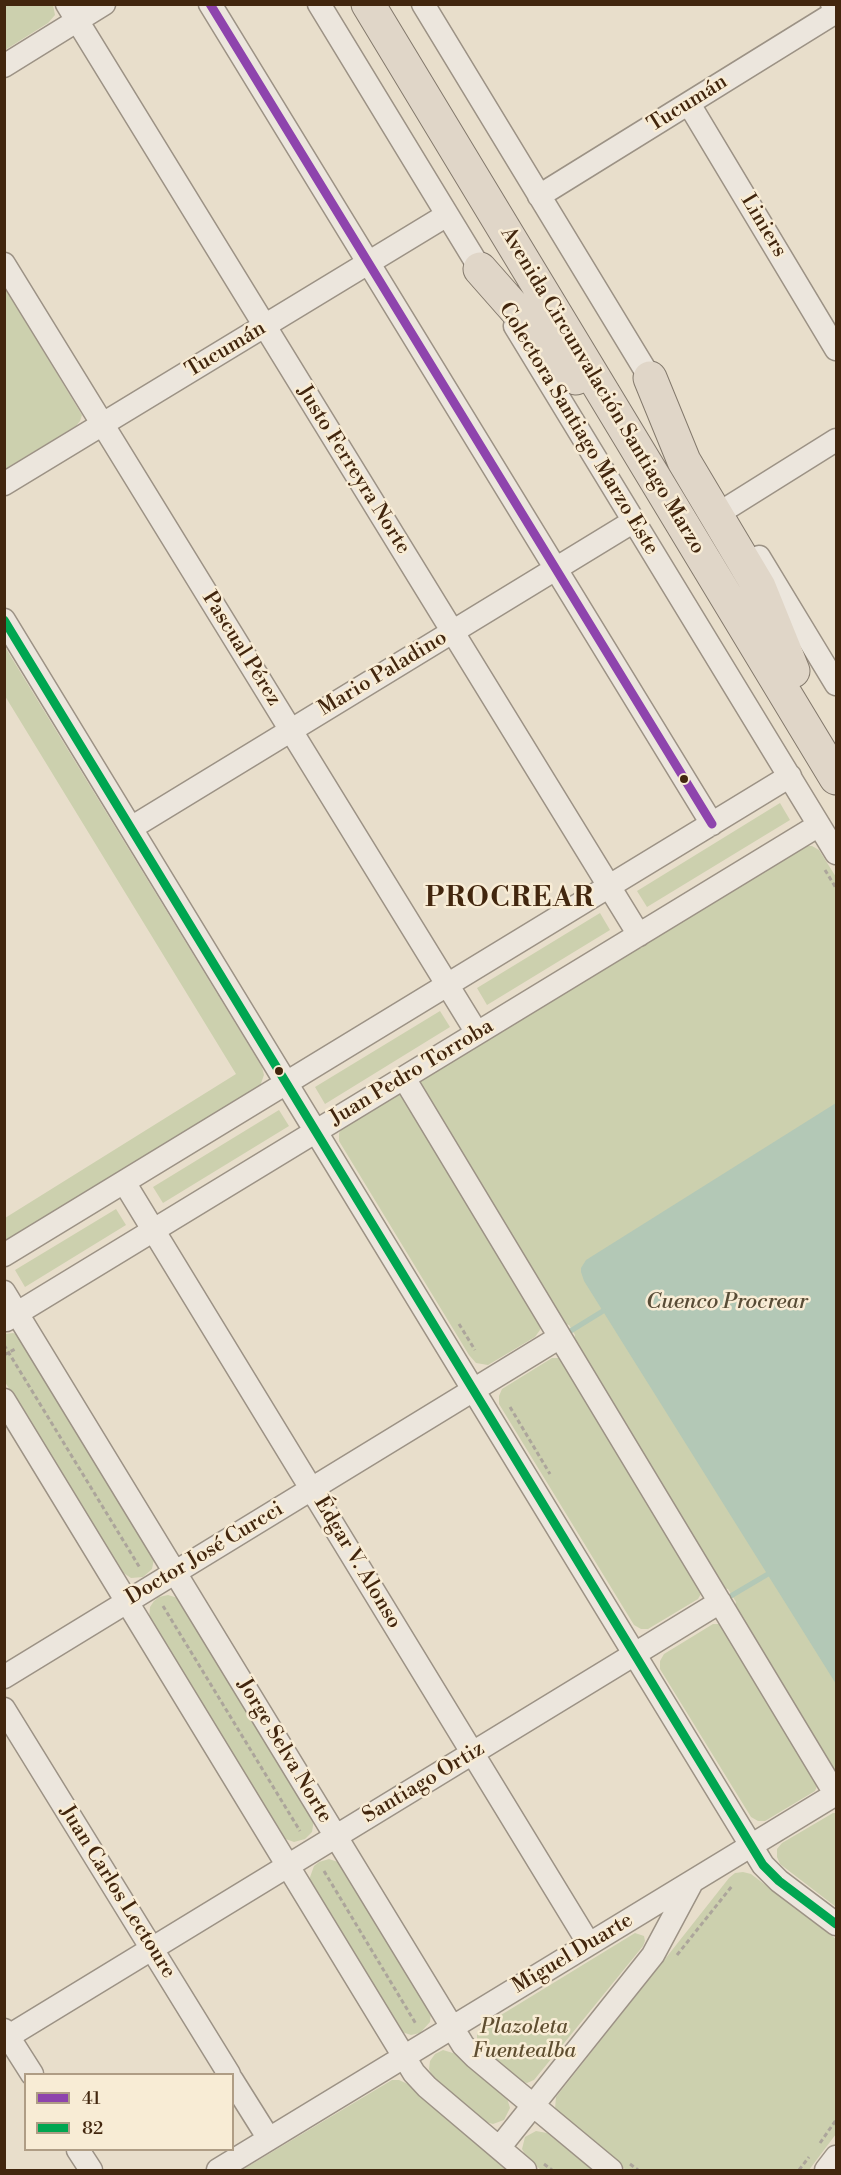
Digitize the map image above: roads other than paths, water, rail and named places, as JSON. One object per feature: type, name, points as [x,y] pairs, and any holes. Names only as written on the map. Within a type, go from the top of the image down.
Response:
[{"type":"highway","name":"Avenida Circunvalación Santiago Marzo","points":[[368,4],[837,778]]},
{"type":"highway","name":"Avenida Circunvalación Santiago Marzo","points":[[391,4],[837,743]]},
{"type":"highway","points":[[480,269],[579,382],[662,519],[743,624]]},
{"type":"highway","points":[[650,378],[684,461],[759,587],[793,671]]},
{"type":"street","points":[[4,66],[72,13],[104,4]]},
{"type":"street","points":[[210,4],[712,824]]},
{"type":"street","name":"Colectora Santiago Marzo Este","points":[[319,4],[837,853]]},
{"type":"street","points":[[423,4],[837,684]]},
{"type":"street","points":[[832,4],[837,12]]},
{"type":"street","name":"Tucumán","points":[[539,196],[837,12]]},
{"type":"street","name":"Justo Ferreyra Norte","points":[[72,13],[639,935]]},
{"type":"street","name":"Liniers","points":[[689,104],[837,349]]},
{"type":"street","name":"Tucumán","points":[[4,484],[447,215]]},
{"type":"street","name":"Pascual Pérez","points":[[4,264],[477,1033]]},
{"type":"street","points":[[729,507],[837,440]]},
{"type":"street","name":"Mario Paladino","points":[[131,828],[634,521]]},
{"type":"street","points":[[4,620],[763,1864],[774,1878],[837,1924]]},
{"type":"street","points":[[4,1255],[790,776]]},
{"type":"street","name":"Juan Pedro Torroba","points":[[11,1317],[819,825]]},
{"type":"street","points":[[404,1078],[836,1795]]},
{"type":"street","name":"Édgar V. Alonso","points":[[124,1182],[589,1944]]},
{"type":"street","name":"Jorge Selva Norte","points":[[4,1292],[11,1317],[175,1572],[452,2028],[470,2053],[611,2170]]},
{"type":"street","name":"Doctor José Curcci","points":[[4,1677],[560,1337]]},
{"type":"street","points":[[4,1400],[404,2057],[423,2083],[525,2170]]},
{"type":"street","name":"Santiago Ortiz","points":[[6,2035],[152,1949],[720,1602]]},
{"type":"street","name":"Juan Carlos Lectoure","points":[[4,1709],[228,2073]]},
{"type":"street","name":"Miguel Duarte","points":[[218,2170],[836,1795]]},
{"type":"street","points":[[499,2148],[650,1959],[691,1882]]},
{"type":"street","points":[[6,2035],[31,2073]]},
{"type":"street","points":[[234,2083],[269,2139]]},
{"type":"street","points":[[79,2151],[91,2170]]},
{"type":"street","points":[[826,2170],[837,2157]]},
{"type":"water","name":"Cuenco Procrear","points":[[836,1103],[836,1684],[584,1281],[581,1268],[586,1260]]},
{"type":"waterway","points":[[564,1335],[603,1311]]},
{"type":"waterway","points":[[724,1600],[768,1574]]},
{"type":"district","name":"PROCREAR","points":[[510,900]]},
{"type":"park label","name":"Plazoleta Fuentealba","points":[[524,2040]]}]
